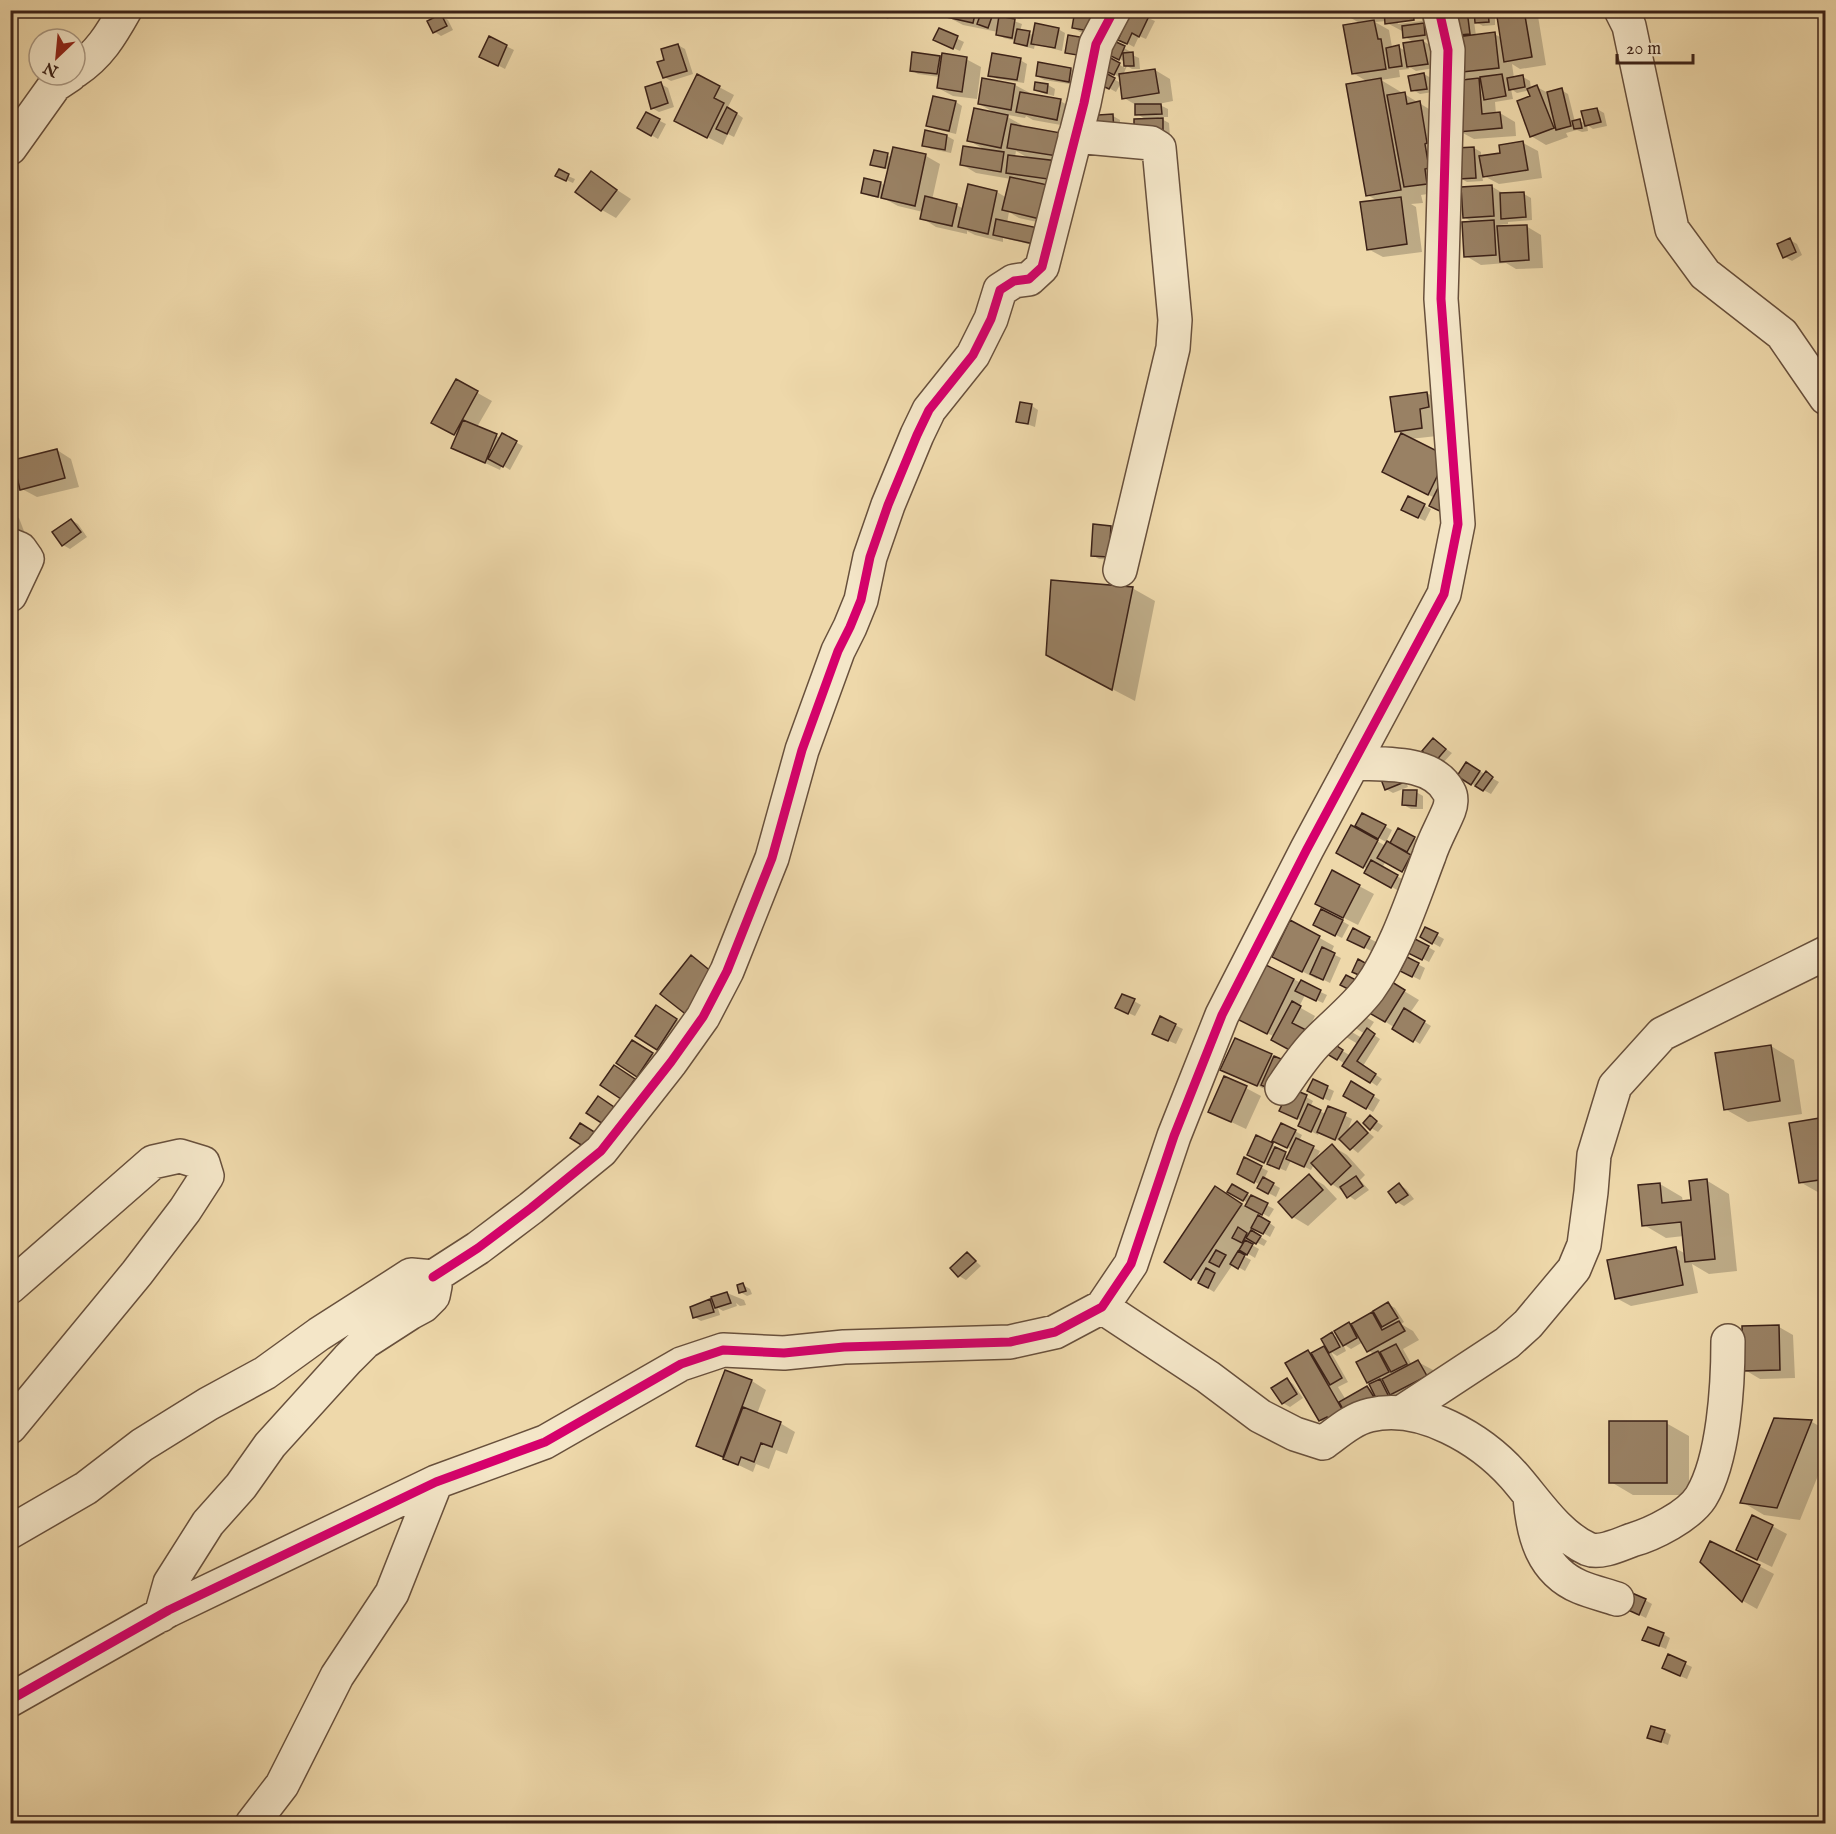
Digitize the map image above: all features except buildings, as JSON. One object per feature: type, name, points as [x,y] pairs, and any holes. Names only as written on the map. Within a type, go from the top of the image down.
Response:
[{"type":"street","points":[[87,63],[114,30],[125,10]]},
{"type":"street","points":[[10,1532],[86,1488],[142,1445],[208,1404],[265,1373],[411,1275],[433,1277],[478,1248],[601,1151],[671,1062],[703,1017],[734,954],[772,858],[802,750],[838,651],[861,600],[870,557],[888,505],[917,435],[929,410],[973,355],[991,319],[1000,290],[1014,281],[1029,279],[1042,267],[1076,136],[1096,44],[1113,10]]},
{"type":"street","points":[[10,1700],[161,1615],[436,1482],[545,1442],[681,1364],[723,1350],[784,1353],[844,1347],[1010,1342],[1055,1332],[1102,1307],[1131,1264],[1174,1136],[1222,1015],[1307,849],[1444,594],[1458,524],[1441,299],[1448,50],[1439,10]]},
{"type":"street","points":[[1621,10],[1629,26],[1672,229],[1705,274],[1782,334],[1826,398]]},
{"type":"street","points":[[10,148],[54,87]]},
{"type":"street","points":[[1076,136],[1150,143],[1159,148],[1164,187],[1175,320],[1173,348],[1120,570]]},
{"type":"street","points":[[10,545],[20,549],[27,558],[10,595]]},
{"type":"street","points":[[1282,1088],[1313,1046],[1368,990],[1380,972],[1421,879],[1442,822],[1450,808],[1451,794],[1431,773],[1419,769],[1353,763]]},
{"type":"street","points":[[1402,1412],[1506,1342],[1528,1324],[1574,1269],[1584,1245],[1592,1192],[1594,1155],[1615,1086],[1662,1034],[1826,953]]},
{"type":"street","points":[[10,1287],[153,1162],[180,1156],[203,1163],[207,1176],[185,1210],[137,1273],[10,1427]]},
{"type":"street","points":[[161,1615],[170,1583],[208,1523],[241,1486],[270,1445],[365,1342],[423,1306],[433,1296],[435,1286],[433,1277]]},
{"type":"street","points":[[1102,1307],[1208,1377],[1260,1416],[1295,1434],[1323,1443],[1350,1424],[1368,1415],[1402,1412],[1424,1417],[1479,1444],[1498,1460],[1569,1538],[1591,1550],[1609,1548],[1645,1537],[1683,1515],[1700,1499],[1711,1477],[1724,1408],[1728,1372],[1728,1341]]},
{"type":"street","points":[[252,1824],[282,1785],[337,1676],[393,1593],[436,1482]]},
{"type":"street","points":[[1530,1497],[1541,1552],[1562,1576],[1579,1587],[1617,1599]]},
{"type":"cycle path","points":[[433,1277],[478,1248],[601,1151],[703,1017],[727,971],[772,858],[802,750],[838,651],[861,600],[870,557],[888,505],[917,435],[929,410],[973,355],[991,319],[1000,290],[1014,281],[1029,279],[1042,267],[1084,103],[1096,44],[1114,10]]},
{"type":"cycle path","points":[[10,1700],[169,1610],[436,1482],[545,1442],[681,1364],[723,1350],[784,1353],[844,1347],[1010,1342],[1055,1332],[1102,1307],[1131,1264],[1174,1136],[1222,1015],[1307,849],[1444,594],[1458,524],[1441,299],[1448,50],[1439,10]]}]
